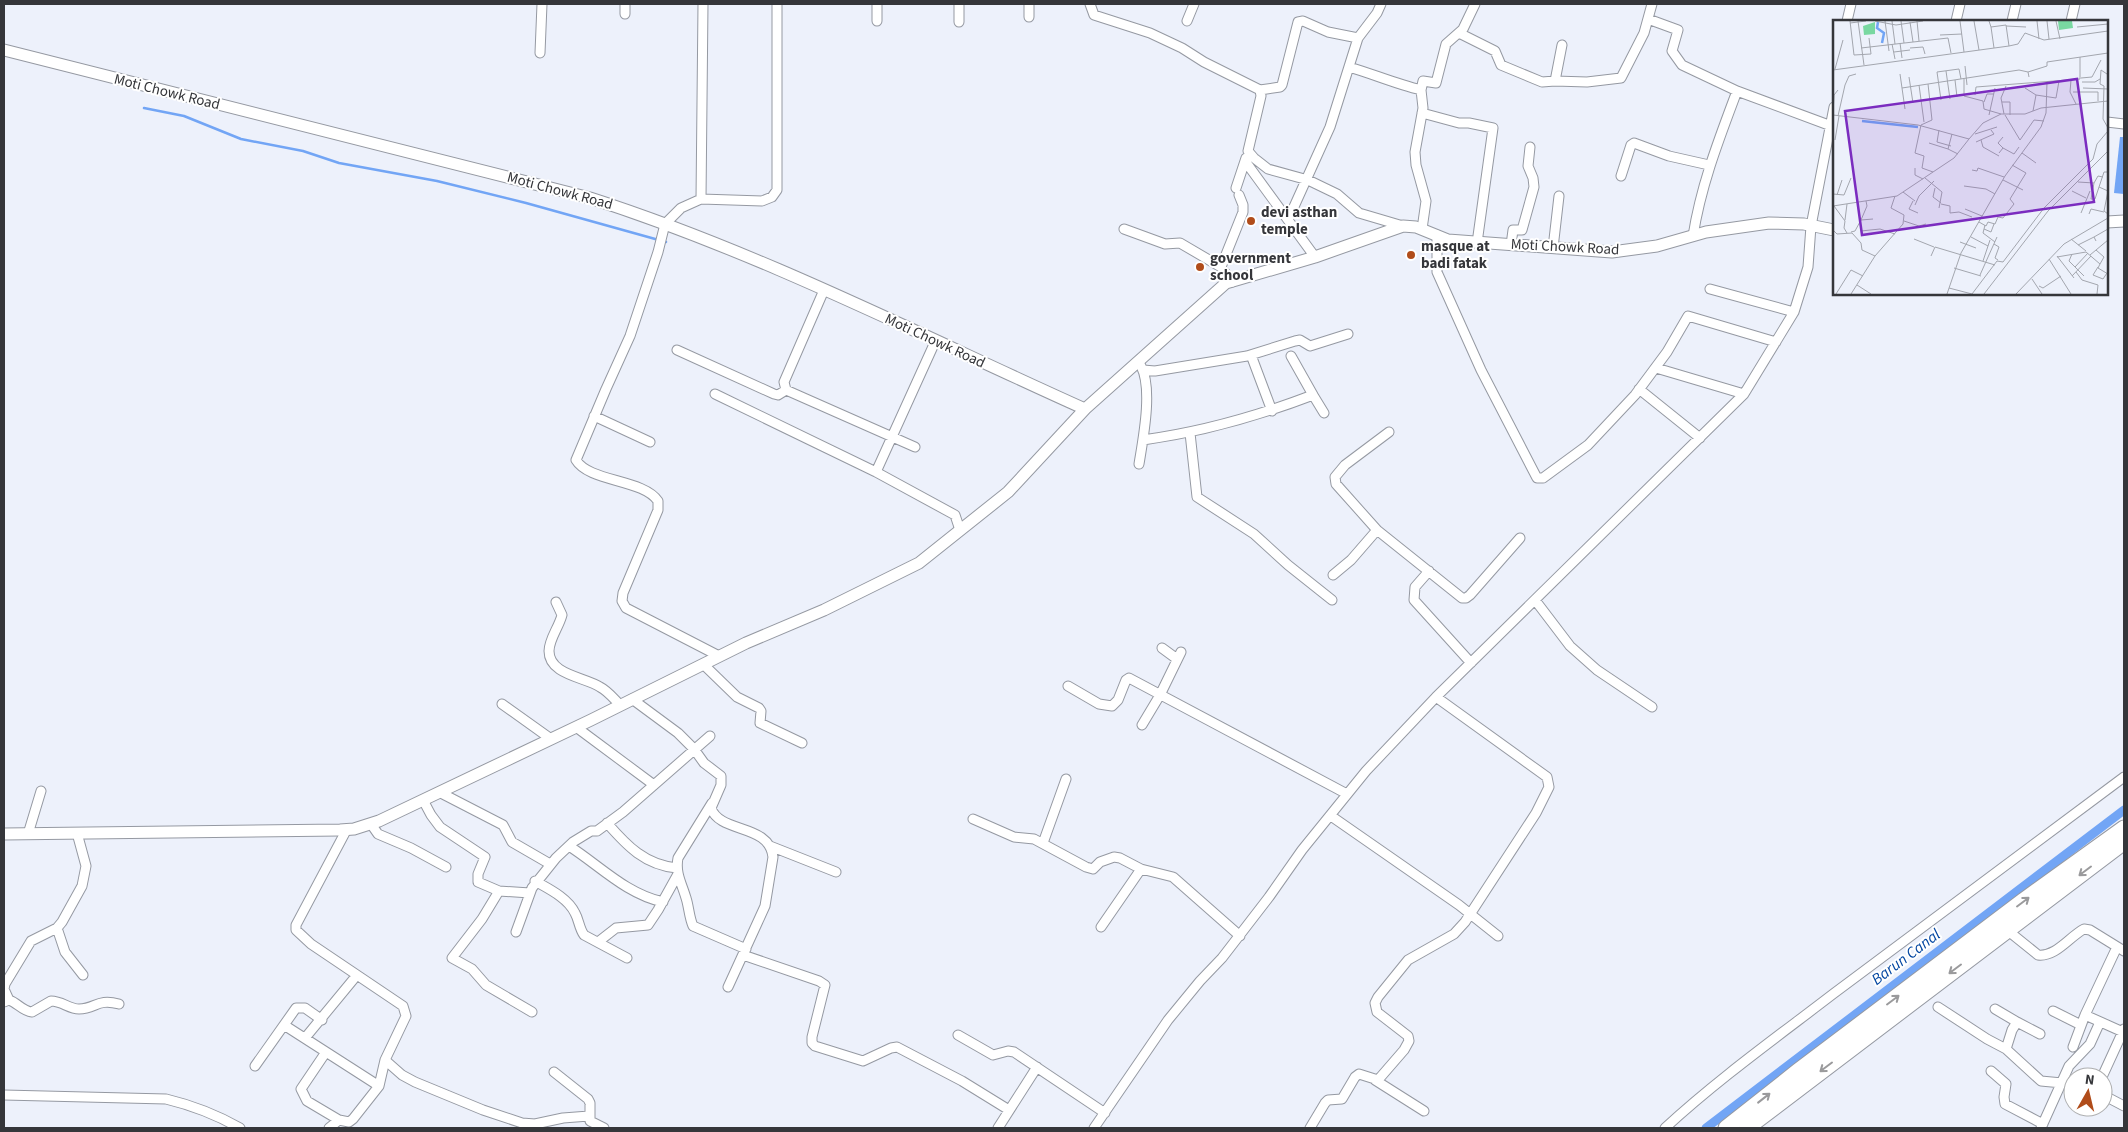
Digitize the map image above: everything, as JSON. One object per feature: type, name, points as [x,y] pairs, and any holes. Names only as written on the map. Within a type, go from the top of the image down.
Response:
[{"type":"highway","points":[[1726,1128],[1798,1071],[2024,900],[2124,828]]},
{"type":"highway","points":[[1747,1128],[2124,842]]},
{"type":"street","points":[[540,53],[542,4]]},
{"type":"street","points":[[625,4],[625,14]]},
{"type":"street","points":[[701,199],[703,4]]},
{"type":"street","points":[[720,656],[636,615],[626,608],[622,601],[623,593],[658,510],[658,501],[648,492],[579,466],[576,460],[630,336],[658,252],[665,224],[681,208],[701,199],[762,201],[772,197],[776,190],[777,4]]},
{"type":"street","points":[[877,4],[877,21]]},
{"type":"street","points":[[959,4],[959,22]]},
{"type":"street","points":[[1029,4],[1029,17]]},
{"type":"street","points":[[1090,4],[1094,15],[1150,33],[1260,90],[1280,87],[1282,85],[1298,22],[1300,21],[1328,32],[1358,38]]},
{"type":"street","points":[[1187,21],[1194,4]]},
{"type":"street","points":[[1288,220],[1308,180],[1330,128],[1342,95],[1358,38],[1377,13],[1381,4]]},
{"type":"street","points":[[1422,229],[1426,201],[1416,165],[1415,152],[1422,113],[1421,90],[1423,81],[1436,83],[1446,44],[1459,32],[1475,4]]},
{"type":"street","points":[[1459,32],[1495,51],[1501,65],[1542,82],[1587,82],[1621,78],[1644,33],[1652,4]]},
{"type":"street","points":[[1847,20],[1851,4]]},
{"type":"street","points":[[1956,20],[1960,4]]},
{"type":"street","points":[[2012,20],[2016,4]]},
{"type":"street","points":[[2071,20],[2075,4]]},
{"type":"street","points":[[1094,1128],[1168,1020],[1240,936],[1302,850],[1366,771],[1436,697],[1744,394],[1794,312],[1808,267],[1812,226],[1832,127],[1737,91],[1682,65],[1672,51],[1678,30],[1648,19]]},
{"type":"street","points":[[1555,81],[1562,45]]},
{"type":"street","name":"Moti Chowk Road","points":[[4,50],[590,198],[665,224],[779,269],[1085,409],[1141,366],[1226,283],[1315,256],[1403,226],[1416,227],[1448,240],[1612,252],[1657,246],[1693,236],[1769,223],[1812,226],[1833,230]]},
{"type":"street","points":[[1349,67],[1384,77],[1395,84],[1421,90]]},
{"type":"street","points":[[1221,267],[1243,212],[1243,205],[1237,191],[1261,96],[1260,90]]},
{"type":"street","points":[[1693,236],[1698,206],[1710,165],[1737,91]]},
{"type":"street","points":[[1422,113],[1459,123],[1493,128],[1477,242]]},
{"type":"street","points":[[2108,122],[2124,124]]},
{"type":"street","points":[[1621,176],[1631,145],[1634,143],[1669,156],[1710,165]]},
{"type":"street","points":[[1511,245],[1513,230],[1522,230],[1534,187],[1533,178],[1528,166],[1530,147]]},
{"type":"street","points":[[1248,150],[1254,158],[1268,168],[1308,180],[1338,194],[1359,212],[1403,226]]},
{"type":"street","points":[[1245,161],[1315,256]]},
{"type":"street","points":[[1553,248],[1559,196]]},
{"type":"street","points":[[2108,222],[2124,221]]},
{"type":"street","points":[[1124,229],[1165,244],[1180,243],[1221,267],[1232,282]]},
{"type":"street","points":[[1437,236],[1437,272],[1481,370],[1536,478],[1543,478],[1588,445],[1656,368],[1688,316],[1776,342]]},
{"type":"street","points":[[786,390],[784,382],[824,290]]},
{"type":"street","points":[[1710,290],[1794,312]]},
{"type":"street","points":[[1139,464],[1147,416],[1141,366],[1155,371],[1251,355],[1300,340],[1310,346],[1348,334]]},
{"type":"street","points":[[876,472],[936,342]]},
{"type":"street","points":[[677,350],[774,394],[778,395],[786,390]]},
{"type":"street","points":[[1251,355],[1272,411]]},
{"type":"street","points":[[1291,356],[1324,413]]},
{"type":"street","points":[[1656,368],[1744,394]]},
{"type":"street","points":[[1639,389],[1700,438]]},
{"type":"street","points":[[786,390],[915,447]]},
{"type":"street","points":[[715,394],[876,472],[955,515],[960,530]]},
{"type":"street","points":[[1143,440],[1190,433],[1272,411],[1313,395]]},
{"type":"street","points":[[4,834],[347,829],[371,824],[576,727],[703,664],[824,610],[919,563],[1008,492],[1085,409]]},
{"type":"street","points":[[594,416],[650,442]]},
{"type":"street","points":[[1389,432],[1345,465],[1335,477],[1336,484],[1377,530],[1462,598],[1470,595],[1520,538]]},
{"type":"street","points":[[1190,433],[1197,497],[1254,534],[1288,565],[1332,600]]},
{"type":"street","points":[[1333,575],[1351,560],[1377,530]]},
{"type":"street","points":[[1429,571],[1415,587],[1414,600],[1471,663]]},
{"type":"street","points":[[1535,600],[1570,646],[1597,670],[1652,707]]},
{"type":"street","points":[[556,602],[562,615],[550,646],[549,653],[551,659],[555,665],[564,671],[600,687],[620,705]]},
{"type":"street","points":[[1142,726],[1160,695],[1179,655],[1162,648]]},
{"type":"street","points":[[703,664],[737,698],[759,708],[761,711],[760,723],[802,743]]},
{"type":"street","points":[[1068,686],[1108,707],[1116,704],[1126,680],[1129,678],[1347,794]]},
{"type":"street","points":[[1375,1080],[1378,1080],[1388,1071],[1409,1041],[1405,1033],[1377,1012],[1375,1003],[1378,997],[1408,960],[1454,934],[1471,914],[1543,802],[1549,787],[1547,776],[1436,697]]},
{"type":"street","points":[[598,942],[616,928],[648,925],[663,902],[677,871],[678,858],[721,785],[721,776],[704,763],[694,749],[678,733],[632,699]]},
{"type":"street","points":[[502,704],[551,739]]},
{"type":"street","points":[[576,727],[654,784]]},
{"type":"street","points":[[516,932],[526,910],[535,881],[550,864],[569,846],[591,831],[597,831],[623,812],[710,736]]},
{"type":"street","points":[[1669,1127],[1720,1082],[1816,1007],[2019,853],[2124,777]]},
{"type":"street","points":[[1043,842],[1066,779]]},
{"type":"street","points":[[28,834],[41,791]]},
{"type":"street","points":[[439,792],[503,825],[512,842],[550,864]]},
{"type":"street","points":[[423,800],[440,827],[482,854],[484,861],[478,874],[478,882],[499,890],[530,893]]},
{"type":"street","points":[[712,803],[713,812],[717,817],[756,834],[770,846],[836,872]]},
{"type":"street","points":[[1331,816],[1471,914],[1498,936]]},
{"type":"street","points":[[973,819],[1014,837],[1034,838],[1078,864],[1094,870],[1100,862],[1114,857],[1120,858],[1141,869],[1173,877],[1240,936]]},
{"type":"street","points":[[371,824],[378,834],[403,844],[446,867]]},
{"type":"street","points":[[606,824],[634,853],[654,863],[677,871]]},
{"type":"street","points":[[326,1052],[301,1089],[307,1101],[339,1120],[349,1122],[379,1086],[385,1060],[403,1024],[406,1011],[403,1006],[311,944],[296,930],[296,925],[347,829]]},
{"type":"street","points":[[77,833],[85,859],[86,876],[82,886],[57,928],[38,936],[27,947],[5,984],[6,1001],[23,1010],[32,1012],[51,1001],[76,1009],[82,1009],[102,1001],[119,1004]]},
{"type":"street","points":[[569,846],[603,872],[640,894],[663,902]]},
{"type":"street","points":[[728,987],[767,899],[773,857],[770,846]]},
{"type":"street","points":[[1101,927],[1141,869]]},
{"type":"street","points":[[677,871],[693,926],[745,952],[820,981],[825,985],[812,1037],[814,1046],[863,1061],[897,1047],[962,1081],[1010,1110]]},
{"type":"street","points":[[535,881],[563,898],[575,912],[584,934],[627,958]]},
{"type":"street","points":[[499,890],[482,918],[452,958],[472,969],[486,985],[532,1012]]},
{"type":"street","points":[[57,928],[65,952],[83,975]]},
{"type":"street","points":[[2007,930],[2038,955],[2056,950],[2084,929],[2090,930],[2121,949],[2084,1015],[2073,1047]]},
{"type":"street","points":[[305,1038],[322,1020],[357,975]]},
{"type":"street","points":[[255,1066],[296,1008],[300,1006],[322,1020]]},
{"type":"street","points":[[1938,1008],[1986,1039],[2006,1049],[2041,1081],[2062,1083]]},
{"type":"street","points":[[1995,1009],[2040,1034]]},
{"type":"street","points":[[2053,1011],[2081,1025]]},
{"type":"street","points":[[2084,1015],[2124,1030],[2107,1067]]},
{"type":"street","points":[[2006,1049],[2012,1030],[2017,1022]]},
{"type":"street","points":[[1991,1070],[2006,1084],[2005,1104],[2042,1126],[2072,1062],[2090,1044],[2100,1022]]},
{"type":"street","points":[[284,1025],[379,1086]]},
{"type":"street","points":[[958,1035],[993,1055],[1008,1051],[1014,1052],[1105,1113]]},
{"type":"street","points":[[385,1060],[402,1075],[415,1082],[483,1110],[522,1123],[534,1124],[563,1118],[588,1116]]},
{"type":"street","points":[[998,1128],[1037,1068]]},
{"type":"street","points":[[554,1072],[588,1098],[590,1104],[588,1116],[590,1120],[604,1128]]},
{"type":"street","points":[[1311,1128],[1328,1100],[1342,1099],[1355,1077],[1359,1074],[1375,1080],[1424,1111]]},
{"type":"street","points":[[4,1095],[166,1098],[192,1106],[240,1128]]},
{"type":"street","points":[[329,1128],[339,1120]]},
{"type":"water","points":[[2120,137],[2124,137],[2124,194],[2114,193]]},
{"type":"waterway","points":[[144,108],[184,116],[241,139],[303,151],[339,163],[437,181],[526,203],[666,242]]},
{"type":"waterway","name":"Barun Canal","points":[[1706,1128],[2124,810]]},
{"type":"place","name":"devi asthan temple","points":[[1251,221]]},
{"type":"place","name":"masque at badi fatak","points":[[1411,255]]},
{"type":"place","name":"government school","points":[[1200,267]]}]
